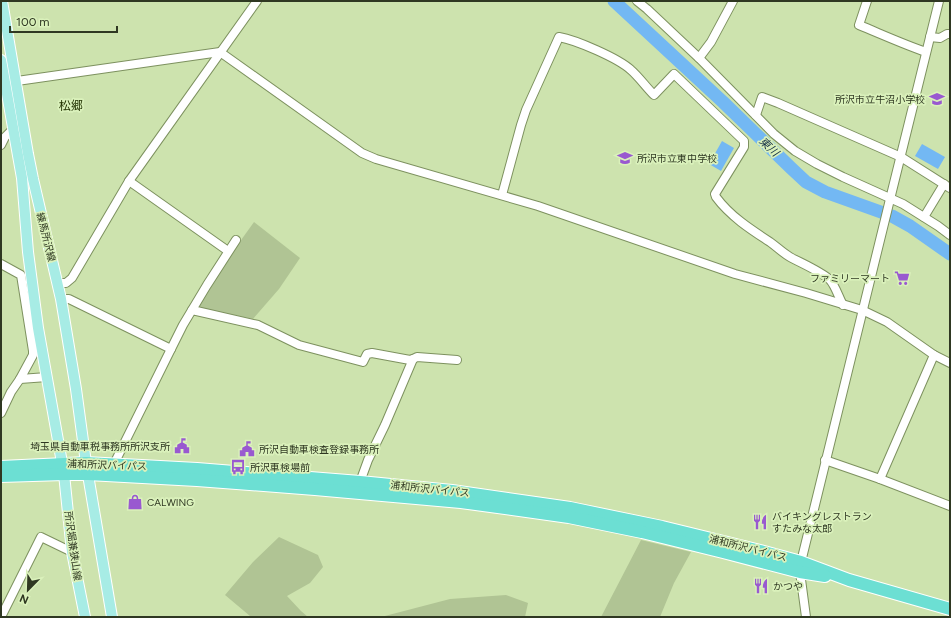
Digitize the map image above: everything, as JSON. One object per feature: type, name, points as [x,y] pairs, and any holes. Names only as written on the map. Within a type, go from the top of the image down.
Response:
[{"type":"highway","name":"浦和所沢バイパス","points":[[87,469],[114,464],[360,482],[452,491],[570,508],[662,527],[950,609]]},
{"type":"highway","name":"浦和所沢バイパス","points":[[1,467],[87,469],[198,480],[461,502],[569,517],[642,532],[723,552],[800,567]]},
{"type":"highway","name":"浦和所沢バイパス","points":[[1,476],[63,469]]},
{"type":"main road","name":"練馬所沢線","points":[[2,1],[32,179],[61,299],[76,389],[87,469]]},
{"type":"main road","name":"練馬所沢線","points":[[1,60],[3,82],[22,178],[30,266],[38,328],[63,469]]},
{"type":"main road","name":"所沢堀兼狭山線","points":[[63,469],[72,552],[85,617]]},
{"type":"main road","points":[[87,469],[112,617]]},
{"type":"street","points":[[57,283],[66,282],[72,278],[129,181],[257,1]]},
{"type":"street","points":[[637,1],[699,58],[774,134],[795,151],[843,177],[890,200],[903,204],[950,235]]},
{"type":"street","points":[[699,58],[710,42],[733,1]]},
{"type":"street","points":[[867,1],[859,26],[926,52]]},
{"type":"street","points":[[806,617],[800,567],[825,460],[939,1]]},
{"type":"street","points":[[930,37],[940,38],[950,34]]},
{"type":"street","points":[[502,195],[526,110],[559,37],[564,38],[618,60],[630,69],[654,95],[674,74],[744,141],[744,147],[715,194],[716,196],[741,223],[788,256],[822,274],[830,280],[843,305]]},
{"type":"street","points":[[3,82],[15,82],[220,52],[362,153],[376,159],[545,208],[734,274],[806,293],[862,310],[887,322],[934,355],[950,363]]},
{"type":"street","points":[[756,115],[762,97],[901,157],[947,186],[924,217]]},
{"type":"street","points":[[1,145],[13,129]]},
{"type":"street","points":[[129,181],[228,251]]},
{"type":"street","points":[[114,464],[172,350],[183,325],[236,240]]},
{"type":"street","points":[[1,264],[21,275],[33,351],[33,355],[11,392],[1,413]]},
{"type":"street","points":[[61,299],[69,299],[172,350]]},
{"type":"street","points":[[192,310],[258,325],[299,345],[363,362],[367,354],[372,353],[410,360],[417,357],[457,360]]},
{"type":"street","points":[[880,479],[934,355]]},
{"type":"street","points":[[360,482],[368,460],[385,425],[413,359]]},
{"type":"street","points":[[20,379],[46,377]]},
{"type":"street","points":[[825,460],[950,506]]},
{"type":"street","points":[[1,617],[41,537],[72,552]]},
{"type":"green space","points":[[254,222],[300,258],[279,289],[253,319],[196,307],[211,282]]},
{"type":"green space","points":[[279,537],[318,555],[323,567],[310,583],[287,596],[308,617],[250,617],[225,595],[253,562]]},
{"type":"green space","points":[[641,540],[691,552],[674,583],[660,617],[601,617]]},
{"type":"green space","points":[[506,595],[528,603],[525,617],[381,617],[450,599]]},
{"type":"water","points":[[722,141],[734,148],[721,171],[709,164]]},
{"type":"water","points":[[922,144],[945,157],[938,169],[915,156]]},
{"type":"waterway","name":"東川","points":[[614,1],[723,102],[806,182],[825,192],[892,216],[910,226],[950,254]]},
{"type":"place","name":"所沢市立牛沼小学校","points":[[937,99]]},
{"type":"place","name":"所沢市立東中学校","points":[[625,158]]},
{"type":"place","name":"ファミリーマート","points":[[902,278]]},
{"type":"place","name":"埼玉県自動車税事務所所沢支所","points":[[182,446]]},
{"type":"place","name":"所沢自動車検査登録事務所","points":[[247,449]]},
{"type":"place","name":"所沢車検場前","points":[[238,467]]},
{"type":"place","name":"CALWING","points":[[135,502]]},
{"type":"place","name":"バイキングレストラン すたみな太郎","points":[[760,522]]},
{"type":"place","name":"かつや","points":[[761,586]]},
{"type":"district","name":"松郷","points":[[71,106]]}]
